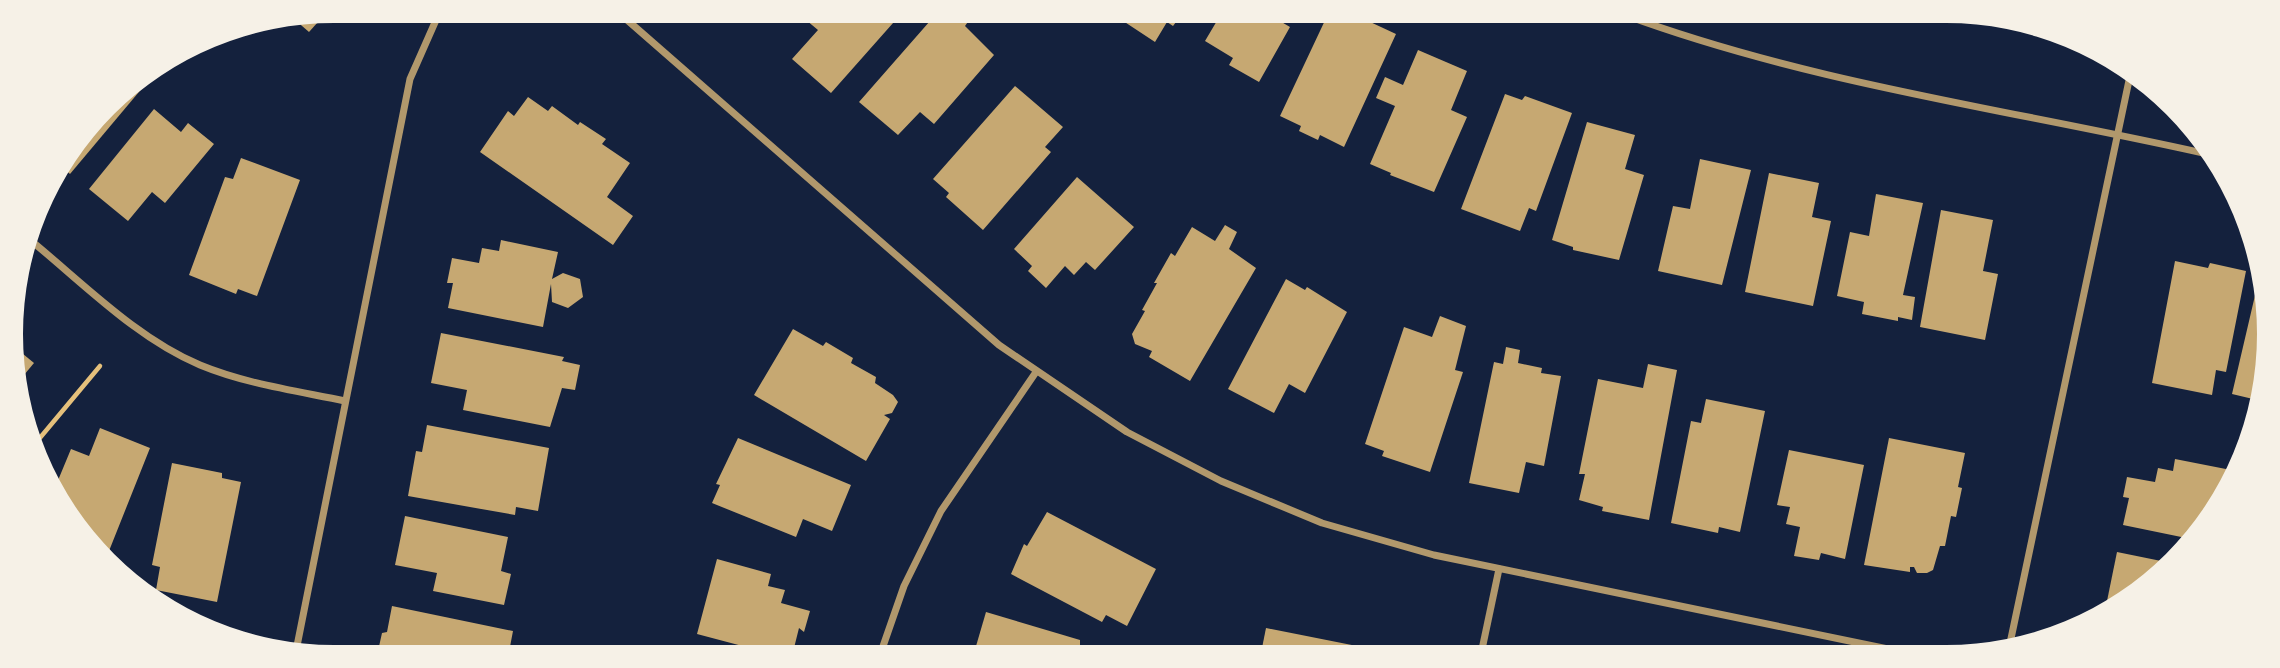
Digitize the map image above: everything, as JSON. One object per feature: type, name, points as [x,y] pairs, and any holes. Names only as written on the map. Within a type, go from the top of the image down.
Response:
[{"type":"street","points":[[297,643],[410,79],[435,23]]},
{"type":"street","points":[[631,23],[999,345],[1127,432],[1221,481],[1322,523],[1434,555],[1868,645]]},
{"type":"street","points":[[1646,23],[1678,35],[1800,68],[2198,152]]},
{"type":"street","points":[[2011,638],[2129,82]]},
{"type":"street","points":[[36,244],[147,336],[200,365],[257,383],[345,401]]},
{"type":"street","points":[[883,645],[904,586],[941,511],[1036,372]]},
{"type":"street","points":[[1483,645],[1499,569]]},
{"type":"path","points":[[40,437],[100,366]]},
{"type":"building","points":[[317,23],[309,32],[300,24]]},
{"type":"building","points":[[810,23],[893,23],[831,93],[792,59],[818,30]]},
{"type":"building","points":[[928,23],[967,23],[965,26],[994,55],[934,124],[920,112],[898,135],[859,102]]},
{"type":"building","points":[[1126,23],[1166,23],[1155,42]]},
{"type":"building","points":[[1216,23],[1283,23],[1290,27],[1259,82],[1229,65],[1233,58],[1205,41]]},
{"type":"building","points":[[1324,23],[1372,23],[1396,34],[1344,147],[1320,135],[1318,140],[1299,131],[1301,126],[1280,116]]},
{"type":"building","points":[[1418,50],[1467,71],[1451,110],[1467,117],[1434,192],[1370,164],[1395,106],[1376,98],[1385,77],[1403,85]]},
{"type":"building","points":[[1015,86],[1063,127],[1045,147],[1051,152],[983,230],[946,197],[949,193],[933,179]]},
{"type":"building","points":[[139,92],[70,174],[68,172],[75,161],[100,129]]},
{"type":"building","points":[[1505,94],[1522,100],[1525,96],[1572,113],[1536,211],[1529,208],[1520,231],[1461,209]]},
{"type":"building","points":[[528,97],[548,111],[552,106],[578,125],[580,122],[606,139],[602,144],[630,163],[607,197],[633,216],[613,245],[480,152],[508,111],[514,116]]},
{"type":"building","points":[[154,109],[181,132],[188,123],[214,144],[165,203],[152,192],[128,221],[89,189]]},
{"type":"building","points":[[1587,122],[1635,135],[1625,169],[1644,175],[1619,260],[1573,250],[1573,247],[1552,240]]},
{"type":"building","points":[[241,158],[300,180],[257,296],[238,289],[236,294],[189,275],[225,177],[233,179]]},
{"type":"building","points":[[1700,159],[1751,170],[1722,285],[1658,271],[1673,206],[1690,209]]},
{"type":"building","points":[[1769,173],[1819,183],[1812,217],[1831,221],[1813,306],[1745,292]]},
{"type":"building","points":[[1077,177],[1134,227],[1095,270],[1086,262],[1074,275],[1065,266],[1046,288],[1028,271],[1032,266],[1014,249]]},
{"type":"building","points":[[1876,194],[1923,203],[1903,295],[1915,297],[1912,320],[1898,317],[1898,321],[1862,314],[1864,302],[1837,296],[1850,232],[1869,236]]},
{"type":"building","points":[[1941,210],[1993,220],[1983,271],[1998,274],[1985,340],[1920,327]]},
{"type":"building","points":[[1225,225],[1237,232],[1229,249],[1256,268],[1190,381],[1149,357],[1152,351],[1135,344],[1132,334],[1157,283],[1154,283],[1171,253],[1175,256],[1192,227],[1215,241]]},
{"type":"building","points":[[501,240],[558,252],[552,279],[563,273],[580,279],[583,297],[568,308],[552,302],[551,284],[543,327],[448,308],[453,283],[447,283],[452,258],[479,263],[482,248],[499,251]]},
{"type":"building","points":[[2175,261],[2208,268],[2210,263],[2246,271],[2226,372],[2216,370],[2212,395],[2152,383]]},
{"type":"building","points":[[1286,279],[1305,290],[1307,287],[1347,312],[1305,393],[1289,384],[1274,413],[1228,389]]},
{"type":"building","points":[[2255,295],[2257,354],[2250,398],[2232,394]]},
{"type":"building","points":[[1440,316],[1466,326],[1455,370],[1463,372],[1430,472],[1382,456],[1384,451],[1365,444],[1404,327],[1432,337]]},
{"type":"building","points":[[793,329],[823,346],[826,342],[853,358],[851,363],[876,377],[875,383],[893,395],[898,402],[892,413],[884,415],[890,419],[866,461],[754,395]]},
{"type":"building","points":[[441,333],[564,357],[562,361],[580,365],[575,390],[562,388],[550,427],[463,410],[467,390],[431,383]]},
{"type":"building","points":[[1506,347],[1520,350],[1518,363],[1542,368],[1541,373],[1561,376],[1544,466],[1526,462],[1519,493],[1469,483],[1494,362],[1503,364]]},
{"type":"building","points":[[23,354],[34,363],[25,374]]},
{"type":"building","points":[[1648,364],[1677,370],[1649,520],[1602,511],[1603,507],[1579,500],[1585,474],[1579,474],[1598,379],[1643,388]]},
{"type":"building","points":[[1706,399],[1765,411],[1740,532],[1719,527],[1718,533],[1671,523],[1691,421],[1701,423]]},
{"type":"building","points":[[427,425],[549,448],[538,511],[516,507],[515,515],[408,496],[416,451],[422,452]]},
{"type":"building","points":[[100,428],[150,448],[110,549],[75,507],[59,479],[71,449],[89,456]]},
{"type":"building","points":[[738,438],[851,485],[832,531],[803,519],[796,537],[712,503],[720,485],[716,484]]},
{"type":"building","points":[[1889,438],[1965,453],[1958,487],[1962,488],[1956,517],[1951,516],[1945,546],[1940,546],[1933,570],[1927,573],[1917,573],[1914,567],[1910,567],[1910,572],[1864,565]]},
{"type":"building","points":[[1789,450],[1864,465],[1845,559],[1821,553],[1819,560],[1794,556],[1800,527],[1786,524],[1790,507],[1777,505]]},
{"type":"building","points":[[2175,459],[2226,469],[2205,507],[2182,537],[2123,525],[2129,498],[2123,497],[2127,477],[2155,482],[2158,468],[2173,471]]},
{"type":"building","points":[[172,463],[222,473],[222,478],[241,482],[217,602],[157,590],[160,567],[152,565]]},
{"type":"building","points":[[1047,512],[1156,569],[1127,626],[1106,615],[1102,622],[1011,574],[1024,544],[1027,546]]},
{"type":"building","points":[[405,516],[508,537],[501,571],[511,574],[504,605],[433,591],[437,573],[395,565]]},
{"type":"building","points":[[2117,552],[2159,561],[2135,581],[2107,601]]},
{"type":"building","points":[[717,559],[771,574],[768,586],[785,590],[781,603],[810,611],[804,632],[799,628],[795,645],[739,645],[697,634]]},
{"type":"building","points":[[392,606],[513,631],[510,645],[379,645],[382,633],[387,632]]},
{"type":"building","points":[[986,612],[1080,640],[1080,645],[976,645]]},
{"type":"building","points":[[1266,628],[1352,645],[1263,645]]}]
